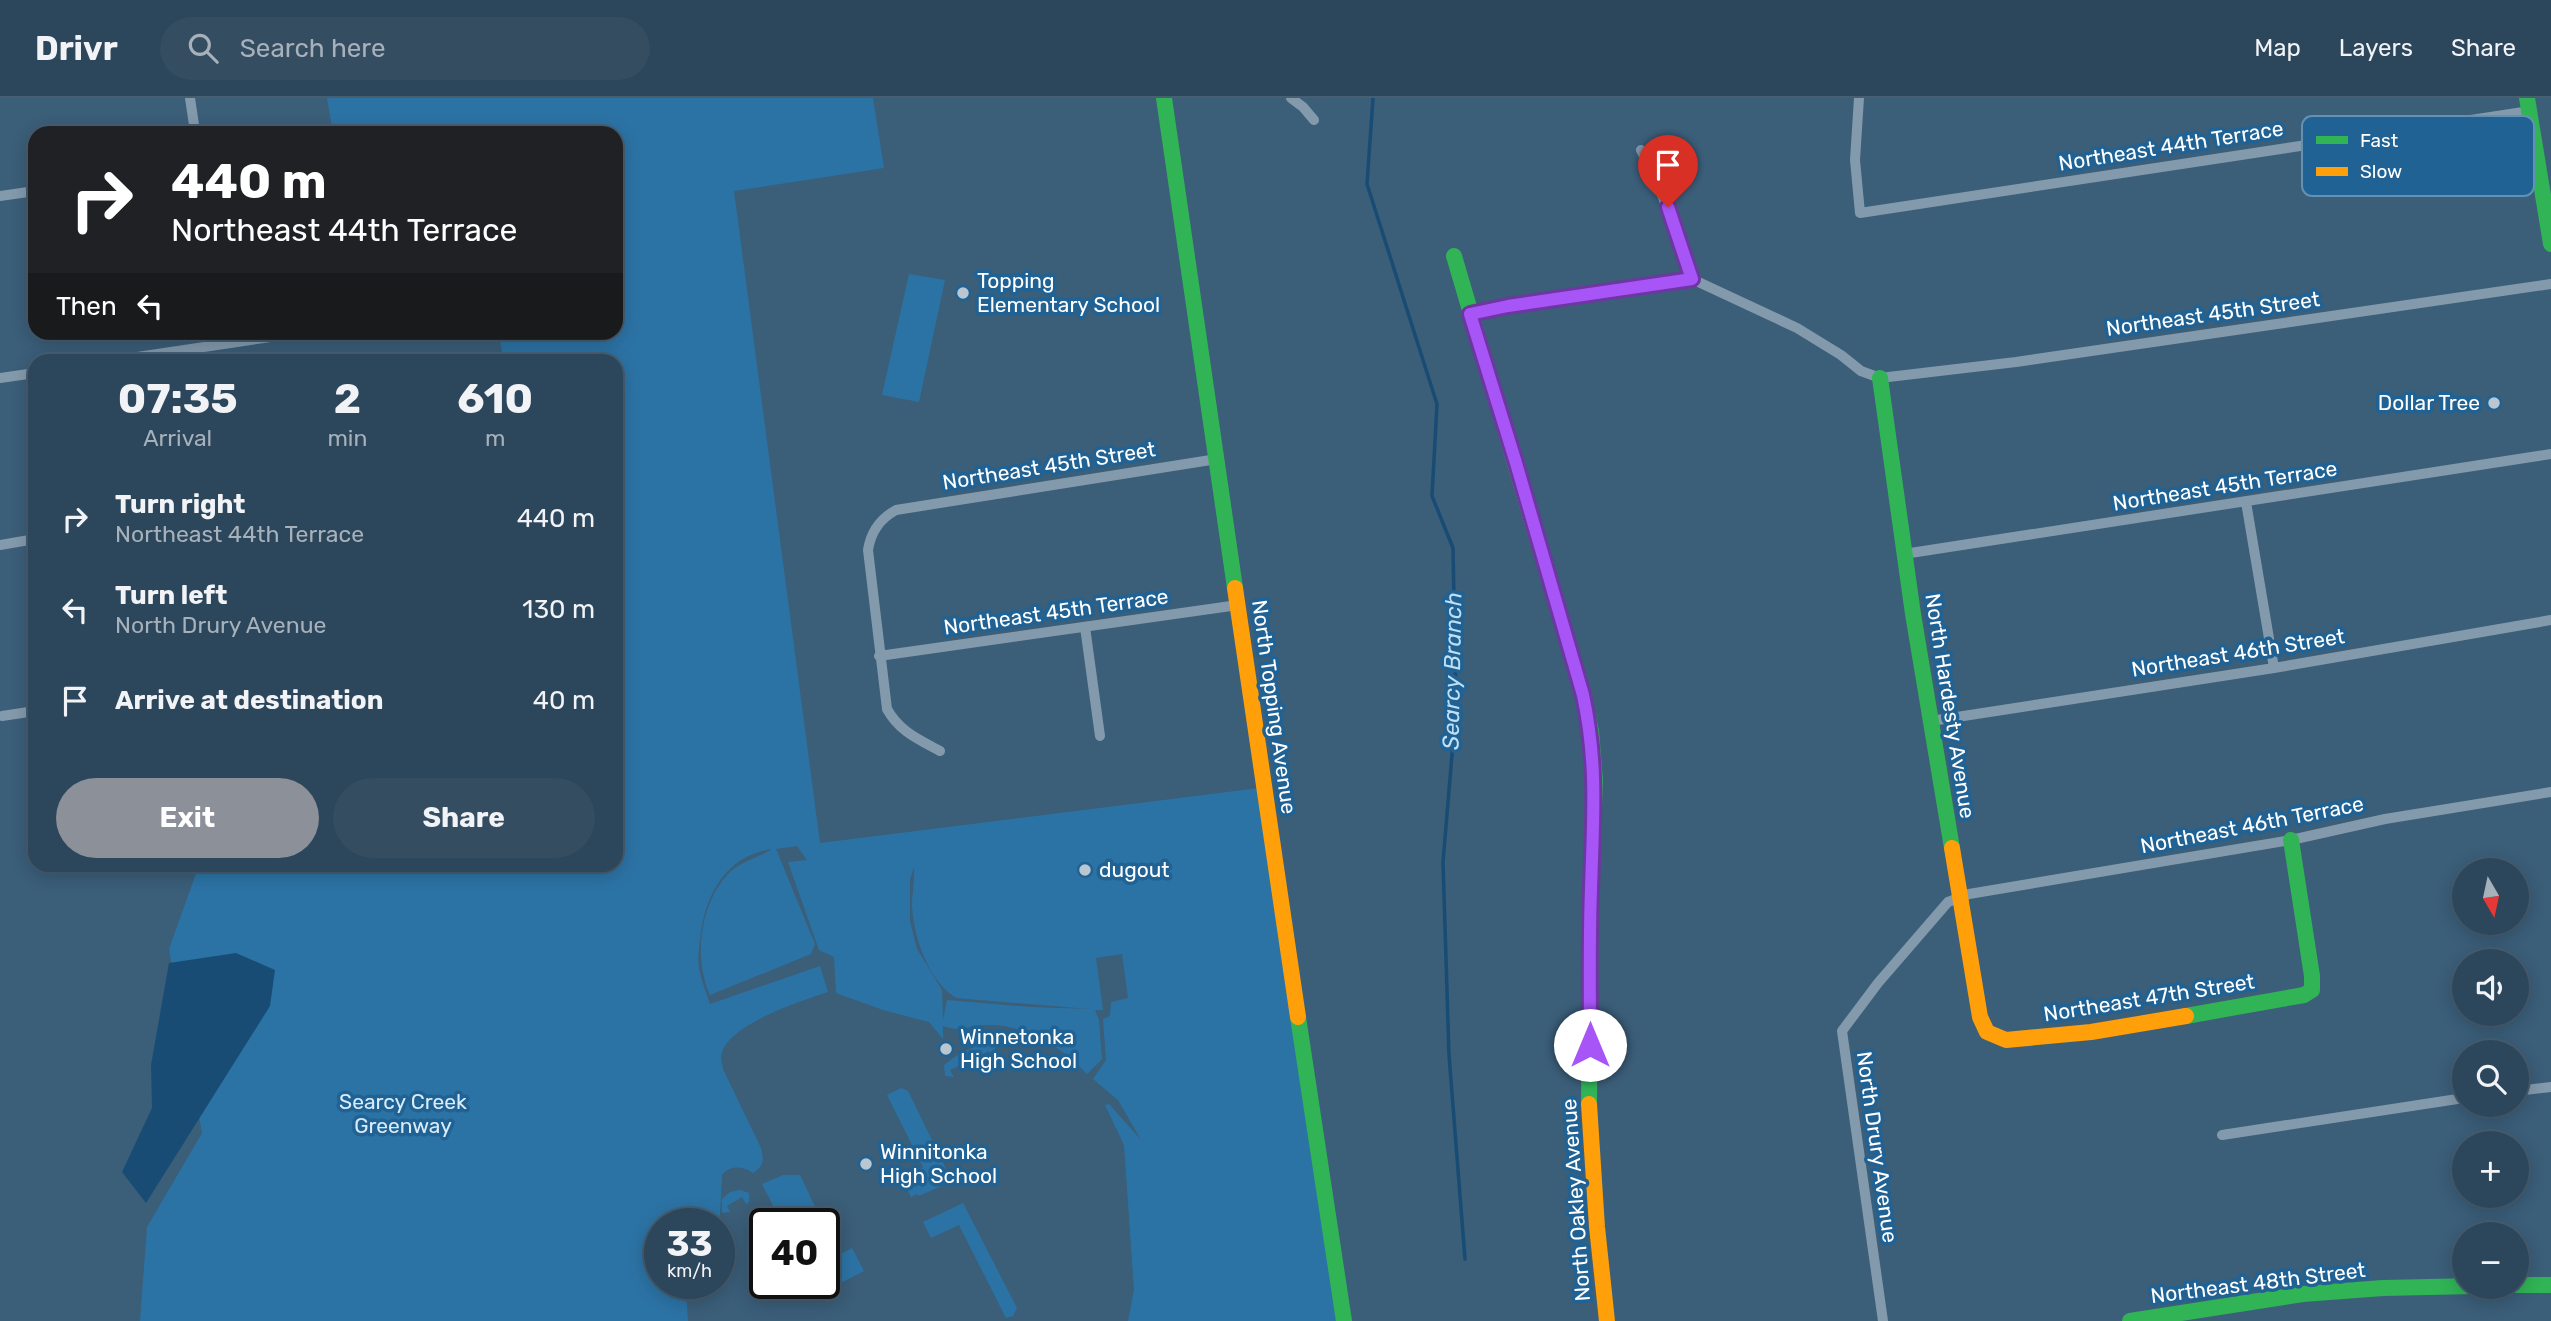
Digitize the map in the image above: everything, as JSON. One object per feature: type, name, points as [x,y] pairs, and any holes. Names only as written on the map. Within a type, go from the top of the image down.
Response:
[{"type":"street","points":[[190,98],[194,126]]},
{"type":"street","name":"North Topping Avenue","points":[[1164,98],[1344,1321]]},
{"type":"street","points":[[1290,98],[1303,107],[1314,120]]},
{"type":"street","name":"Northeast 44th Terrace","points":[[1859,98],[1855,160],[1860,213],[2302,142]]},
{"type":"street","name":"Northeast 44th Terrace","points":[[2460,116],[2528,105]]},
{"type":"street","points":[[2534,130],[2546,179],[2551,244]]},
{"type":"street","points":[[1641,150],[1660,189],[1692,279]]},
{"type":"street","points":[[0,196],[28,192]]},
{"type":"street","name":"North Oakley Avenue","points":[[1454,256],[1583,695],[1591,731],[1595,780],[1589,1097],[1597,1227],[1607,1321]]},
{"type":"street","points":[[1470,314],[1692,279],[1797,328],[1860,371],[1880,379]]},
{"type":"street","name":"Northeast 45th Street","points":[[1880,379],[2016,362],[2551,284]]},
{"type":"street","points":[[166,354],[254,340]]},
{"type":"street","points":[[0,378],[28,374]]},
{"type":"street","name":"North Hardesty Avenue","points":[[1880,379],[1960,898],[1983,1027],[1991,1037]]},
{"type":"street","name":"Northeast 45th Terrace","points":[[1905,554],[2551,454]]},
{"type":"street","name":"Northeast 45th Street","points":[[879,656],[868,550],[877,526],[889,514],[896,510],[1217,459]]},
{"type":"street","points":[[2246,502],[2274,668]]},
{"type":"street","points":[[0,545],[28,540]]},
{"type":"street","name":"Northeast 45th Terrace","points":[[879,656],[1238,605]]},
{"type":"street","name":"Northeast 46th Street","points":[[1931,721],[2274,668],[2551,620]]},
{"type":"street","points":[[1085,627],[1100,736]]},
{"type":"street","points":[[879,656],[887,709],[894,721],[904,731],[940,751]]},
{"type":"street","points":[[2,716],[28,712]]},
{"type":"street","name":"Northeast 46th Terrace","points":[[1960,898],[1969,894],[2291,840],[2385,819],[2551,792]]},
{"type":"street","name":"Northeast 47th Street","points":[[1991,1037],[2006,1040],[2091,1032],[2304,995],[2312,990],[2291,840]]},
{"type":"street","name":"North Drury Avenue","points":[[1883,1321],[1842,1031],[1866,997],[1948,902],[1960,898]]},
{"type":"street","points":[[2529,1090],[2551,1087]]},
{"type":"street","points":[[2222,1135],[2452,1100]]},
{"type":"street","points":[[2529,1285],[2551,1285]]},
{"type":"street","name":"Northeast 48th Street","points":[[2130,1321],[2303,1294],[2452,1286]]},
{"type":"green space","name":"Searcy Creek Greenway","points":[[327,98],[873,98],[884,168],[734,191],[820,843],[1259,788],[1339,1321],[1128,1321],[1134,1290],[1124,1145],[1105,1105],[1109,1104],[1141,1140],[1118,1100],[1093,1079],[1106,1060],[1103,1019],[1110,1016],[1111,1002],[1128,998],[1122,954],[1096,958],[1103,1010],[1095,1010],[1099,1020],[1102,1059],[1087,1074],[1054,1046],[1015,1028],[979,1025],[955,1029],[943,1026],[943,1039],[929,1022],[883,1010],[836,993],[834,957],[819,950],[788,862],[807,860],[797,846],[776,849],[815,944],[811,954],[710,995],[701,948],[702,931],[712,899],[730,872],[772,849],[741,860],[730,869],[712,894],[702,924],[698,965],[710,1004],[820,966],[828,992],[765,1016],[748,1025],[724,1047],[721,1059],[723,1069],[761,1148],[763,1159],[759,1168],[753,1173],[745,1169],[729,1169],[722,1175],[720,1208],[644,1208],[644,1299],[687,1299],[688,1321],[140,1321],[147,1227],[202,1133],[169,949],[196,872],[623,872],[623,354],[502,354],[500,340],[623,340],[623,126],[332,126]],"holes":[[[914,867],[913,918],[919,944],[930,969],[946,990],[956,998],[1089,1009],[947,1000],[943,1020],[942,990],[917,949],[910,921],[910,879]]]},
{"type":"green space","points":[[909,274],[945,280],[919,402],[882,395]]},
{"type":"green space","points":[[989,1043],[995,1046],[995,1056],[992,1058],[989,1051],[950,1070],[954,1077],[945,1076],[944,1065],[949,1061],[971,1048]]},
{"type":"green space","points":[[901,1088],[908,1091],[952,1181],[919,1196],[917,1194],[911,1197],[901,1177],[906,1175],[909,1180],[915,1182],[920,1179],[919,1170],[923,1167],[887,1095]]},
{"type":"green space","points":[[783,1175],[800,1175],[816,1208],[774,1208],[762,1184]]},
{"type":"green space","points":[[740,1190],[749,1193],[749,1202],[746,1204],[742,1197],[727,1206],[728,1208],[722,1208],[722,1199],[730,1192]]},
{"type":"green space","points":[[963,1203],[1017,1308],[1013,1316],[1006,1318],[959,1225],[931,1238],[923,1222]]},
{"type":"green space","points":[[852,1248],[864,1271],[840,1283],[840,1254]]},
{"type":"shaded area","points":[[236,953],[275,970],[270,1006],[146,1203],[122,1172],[152,1108],[151,1065],[169,963]]},
{"type":"waterway","name":"Searcy Branch","points":[[1373,98],[1367,184],[1437,404],[1432,496],[1453,548],[1456,707],[1443,862],[1449,1055],[1465,1259]]},
{"type":"traffic: fast","points":[[1164,98],[1235,588]]},
{"type":"traffic: fast","points":[[2527,98],[2530,116]]},
{"type":"traffic: fast","points":[[2534,141],[2551,244]]},
{"type":"traffic: fast","points":[[1454,256],[1583,695],[1591,731],[1595,781],[1589,1104]]},
{"type":"traffic: fast","points":[[1880,378],[1913,614],[1952,848]]},
{"type":"traffic: fast","points":[[2186,1016],[2304,995],[2312,990],[2291,840]]},
{"type":"traffic: fast","points":[[1298,1017],[1344,1321]]},
{"type":"traffic: fast","points":[[2529,1285],[2551,1285]]},
{"type":"traffic: fast","points":[[2130,1321],[2303,1294],[2452,1286]]},
{"type":"traffic: slow","points":[[1235,588],[1298,1017]]},
{"type":"traffic: slow","points":[[1952,848],[1980,1017],[1987,1032],[2006,1040],[2091,1032],[2186,1016]]},
{"type":"traffic: slow","points":[[1589,1104],[1597,1227],[1607,1321]]},
{"type":"place","name":"Topping Elementary School","points":[[963,293]]},
{"type":"place","name":"Dollar Tree","points":[[2494,403]]},
{"type":"place","name":"dugout","points":[[1085,870]]},
{"type":"place","name":"Winnetonka High School","points":[[946,1049]]},
{"type":"place","name":"Winnitonka High School","points":[[866,1164]]},
{"type":"route","points":[[1590,1045],[1595,780],[1591,731],[1516,463],[1470,314],[1692,279],[1668,207]]}]
